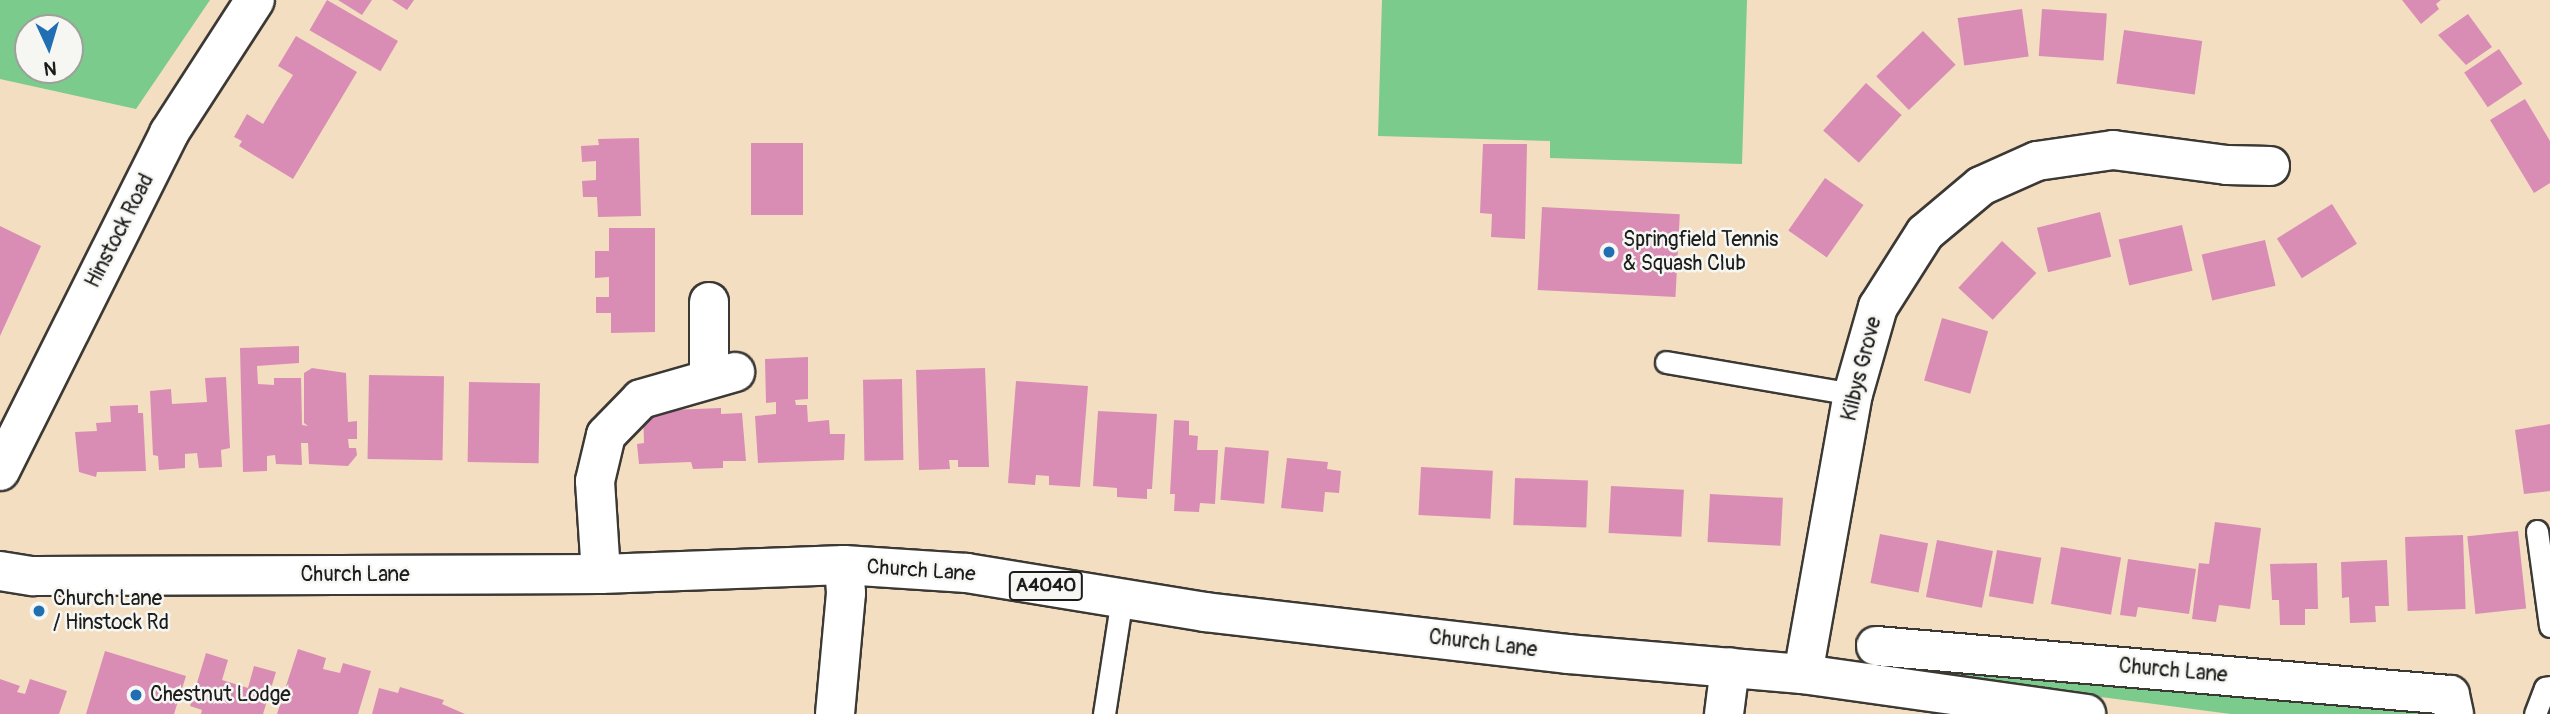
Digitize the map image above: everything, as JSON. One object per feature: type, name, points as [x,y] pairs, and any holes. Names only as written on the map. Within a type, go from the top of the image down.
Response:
[{"type":"street","name":"Hinstock Road","points":[[0,471],[169,133],[255,0]]},
{"type":"street","name":"Kilbys Grove","points":[[1803,674],[1853,394],[1878,307],[1925,233],[1981,186],[2037,160],[2113,150],[2227,165],[2270,166]]},
{"type":"street","points":[[601,574],[595,481],[606,435],[641,399],[722,375],[709,302]]},
{"type":"street","points":[[835,714],[846,593],[844,565]]},
{"type":"street","name":"Church Lane","points":[[0,571],[33,576],[601,574],[844,565],[967,573],[1122,598],[1568,654],[1803,674],[2086,714]]},
{"type":"street","name":"Church Lane","points":[[1876,646],[2450,695],[2454,714]]},
{"type":"street","points":[[1724,714],[1730,667]]},
{"type":"lane","points":[[1667,362],[1853,394]]},
{"type":"lane","points":[[2537,531],[2550,626]]},
{"type":"lane","points":[[1104,714],[1122,598]]},
{"type":"lane","points":[[2535,714],[2545,688],[2550,687]]},
{"type":"green space","points":[[0,0],[210,0],[136,109],[23,84],[84,84],[84,14],[14,14],[14,82],[0,79]]},
{"type":"green space","points":[[1382,0],[1747,0],[1742,164],[1550,158],[1550,141],[1378,136]]},
{"type":"green space","points":[[1923,665],[2419,710],[2420,714],[2231,714],[1924,674]]},
{"type":"building","points":[[327,0],[398,41],[381,71],[310,30]]},
{"type":"building","points":[[338,0],[372,0],[362,15]]},
{"type":"building","points":[[392,0],[414,0],[407,10]]},
{"type":"building","points":[[2402,0],[2441,0],[2436,4],[2439,9],[2421,24]]},
{"type":"building","points":[[2022,9],[2029,57],[1964,66],[1958,18]]},
{"type":"building","points":[[2042,9],[2107,14],[2104,60],[2039,56]]},
{"type":"building","points":[[2468,14],[2492,47],[2466,65],[2438,35]]},
{"type":"building","points":[[2124,30],[2202,41],[2195,94],[2116,83]]},
{"type":"building","points":[[1923,31],[1956,65],[1909,110],[1876,76]]},
{"type":"building","points":[[296,36],[357,72],[293,179],[239,146],[242,141],[234,137],[247,114],[263,124],[293,75],[278,66]]},
{"type":"building","points":[[2499,49],[2522,84],[2488,107],[2464,72]]},
{"type":"building","points":[[1866,83],[1902,115],[1859,163],[1823,131]]},
{"type":"building","points":[[2525,99],[2550,141],[2550,183],[2534,193],[2490,120]]},
{"type":"building","points":[[639,138],[641,216],[598,217],[597,197],[583,197],[582,181],[596,180],[596,161],[582,162],[581,146],[599,145],[598,139]]},
{"type":"building","points":[[751,143],[803,143],[803,215],[751,215]]},
{"type":"building","points":[[1483,144],[1527,144],[1525,239],[1491,237],[1492,214],[1480,213]]},
{"type":"building","points":[[1825,178],[1864,205],[1827,257],[1788,230]]},
{"type":"building","points":[[2332,204],[2357,244],[2302,278],[2277,238]]},
{"type":"building","name":"Springfield Tennis & Squash Club","points":[[1542,207],[1680,214],[1675,297],[1538,290]]},
{"type":"building","points":[[2100,212],[2111,257],[2048,272],[2037,228]]},
{"type":"building","points":[[2182,225],[2193,271],[2129,285],[2119,240]]},
{"type":"building","points":[[0,226],[41,246],[0,336]]},
{"type":"building","points":[[609,228],[655,228],[655,332],[611,333],[611,313],[596,313],[596,297],[609,297],[609,277],[595,278],[595,251],[609,251]]},
{"type":"building","points":[[2265,240],[2276,286],[2212,300],[2202,255]]},
{"type":"building","points":[[2002,241],[2036,273],[1993,320],[1958,288]]},
{"type":"building","points":[[1942,318],[1988,331],[1970,394],[1924,380]]},
{"type":"building","points":[[299,346],[299,363],[257,366],[258,384],[274,385],[274,378],[301,378],[302,425],[308,426],[304,423],[304,373],[312,368],[346,373],[348,422],[357,421],[357,439],[348,439],[349,448],[356,448],[357,455],[348,466],[309,464],[308,443],[301,443],[302,465],[276,464],[275,455],[267,456],[267,471],[243,472],[240,348]]},
{"type":"building","points":[[808,357],[808,399],[795,400],[796,405],[807,405],[808,422],[829,420],[830,434],[845,434],[844,460],[758,463],[755,416],[776,414],[776,402],[766,403],[765,359]]},
{"type":"building","points":[[985,368],[989,467],[958,467],[958,460],[949,460],[950,469],[919,470],[916,370]]},
{"type":"building","points":[[369,375],[444,376],[443,460],[368,459]]},
{"type":"building","points":[[226,377],[230,448],[221,450],[222,467],[199,468],[197,453],[185,454],[185,468],[159,470],[158,456],[153,455],[150,391],[171,389],[172,404],[207,402],[205,378]]},
{"type":"building","points":[[902,379],[903,460],[864,461],[863,380]]},
{"type":"building","points":[[1016,381],[1088,386],[1080,487],[1049,485],[1049,476],[1036,475],[1035,485],[1008,483]]},
{"type":"building","points":[[469,382],[540,383],[539,463],[468,462]]},
{"type":"building","points":[[138,405],[138,413],[143,413],[146,471],[97,472],[96,477],[79,472],[75,432],[97,431],[96,423],[111,422],[110,406]]},
{"type":"building","points":[[721,408],[721,414],[742,413],[746,461],[723,461],[723,468],[693,469],[691,462],[639,464],[637,444],[644,443],[643,411]]},
{"type":"building","points":[[1098,411],[1157,414],[1152,489],[1147,489],[1147,499],[1117,497],[1117,488],[1093,486]]},
{"type":"building","points":[[1174,420],[1189,421],[1189,435],[1198,436],[1197,450],[1218,450],[1215,504],[1200,503],[1199,512],[1174,511],[1175,494],[1170,494]]},
{"type":"building","points":[[2550,424],[2550,491],[2524,494],[2515,430]]},
{"type":"building","points":[[1225,447],[1269,451],[1264,504],[1220,500]]},
{"type":"building","points":[[1287,458],[1328,462],[1327,469],[1341,471],[1339,493],[1325,492],[1323,512],[1281,508]]},
{"type":"building","points":[[1421,467],[1493,471],[1490,519],[1418,515]]},
{"type":"building","points":[[1515,478],[1588,481],[1586,528],[1513,525]]},
{"type":"building","points":[[1611,486],[1684,490],[1681,537],[1609,533]]},
{"type":"building","points":[[1710,494],[1783,498],[1780,546],[1707,542]]},
{"type":"building","points":[[2215,522],[2261,528],[2250,609],[2219,605],[2216,622],[2192,619],[2199,563],[2209,564]]},
{"type":"building","points":[[2518,531],[2526,609],[2475,614],[2467,536]]},
{"type":"building","points":[[1880,534],[1928,543],[1919,592],[1870,583]]},
{"type":"building","points":[[2463,535],[2466,609],[2408,611],[2405,537]]},
{"type":"building","points":[[1937,540],[1993,551],[1982,608],[1926,597]]},
{"type":"building","points":[[2061,547],[2121,558],[2111,615],[2051,604]]},
{"type":"building","points":[[1997,550],[2041,558],[2033,604],[1989,596]]},
{"type":"building","points":[[2128,559],[2196,569],[2189,614],[2138,607],[2136,617],[2120,615]]},
{"type":"building","points":[[2387,560],[2389,606],[2375,606],[2376,622],[2350,623],[2349,597],[2342,598],[2341,562]]},
{"type":"building","points":[[2317,563],[2318,609],[2305,609],[2305,625],[2280,625],[2279,600],[2272,600],[2270,564]]},
{"type":"building","points":[[298,649],[326,658],[323,669],[340,673],[343,663],[371,671],[358,714],[277,714]]},
{"type":"building","name":"Chestnut Lodge","points":[[105,651],[186,676],[174,714],[86,714]]},
{"type":"building","points":[[206,653],[228,660],[222,680],[248,688],[254,666],[276,672],[263,714],[201,714],[202,710],[190,706]]},
{"type":"building","points":[[0,679],[20,686],[17,692],[25,694],[30,679],[67,691],[59,714],[0,714]]},
{"type":"building","points":[[400,687],[444,700],[442,704],[465,714],[372,714],[379,688],[398,693]]},
{"type":"place","name":"Springfield Tennis & Squash Club","points":[[1609,252]]},
{"type":"place","name":"Church Lane / Hinstock Rd","points":[[39,611]]},
{"type":"place","name":"Chestnut Lodge","points":[[136,695]]}]
